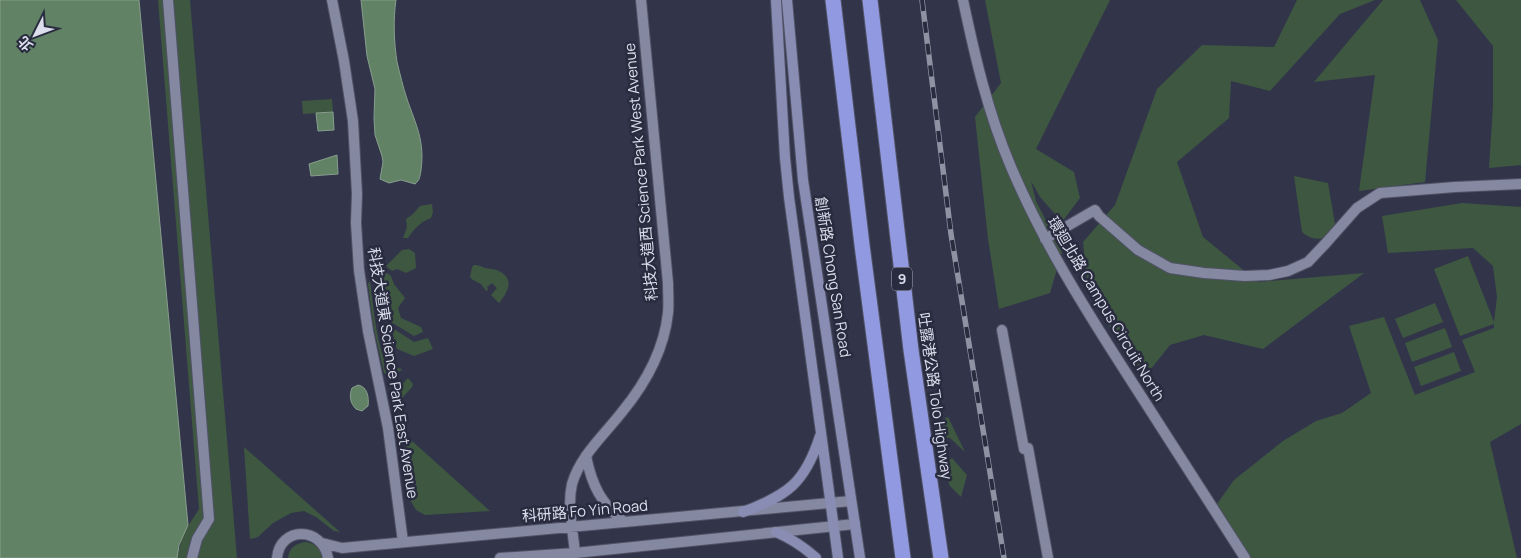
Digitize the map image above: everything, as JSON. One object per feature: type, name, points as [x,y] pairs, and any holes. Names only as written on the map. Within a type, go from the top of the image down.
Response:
[{"type":"highway","points":[[833,0],[861,236],[903,558]]},
{"type":"highway","name":"吐露港公路 Tolo Highway","points":[[870,0],[911,350],[940,558]]},
{"type":"main road","name":"創新路 Chong San Road","points":[[776,0],[784,150],[789,197],[838,558]]},
{"type":"main road","name":"創新路 Chong San Road","points":[[787,0],[803,180],[860,558]]},
{"type":"main road","points":[[743,512],[780,496],[792,487],[808,468],[821,434]]},
{"type":"main road","points":[[776,532],[791,538],[816,558]]},
{"type":"street","points":[[168,0],[209,519],[196,539],[192,558]]},
{"type":"street","name":"科技大道東 Science Park East Avenue","points":[[332,0],[344,60],[353,121],[359,270],[368,331],[388,428],[403,542]]},
{"type":"street","name":"科技大道西 Science Park West Avenue","points":[[575,553],[570,507],[572,485],[586,456],[642,386],[655,361],[668,313],[668,283],[641,0]]},
{"type":"street","name":"環迴北路 Campus Circuit North","points":[[963,0],[980,75],[992,116],[1010,166],[1034,220],[1077,295],[1246,558]]},
{"type":"street","points":[[1045,239],[1095,210],[1138,250],[1170,268],[1245,276],[1269,275],[1288,271],[1308,262],[1357,208],[1380,193],[1521,184]]},
{"type":"street","points":[[1002,330],[1024,449],[1028,448],[1048,558]]},
{"type":"street","points":[[586,456],[596,489],[604,502],[624,522]]},
{"type":"street","name":"科研路 Fo Yin Road","points":[[277,558],[280,546],[285,540],[300,534],[308,534],[322,543],[342,548],[851,501]]},
{"type":"street","points":[[500,558],[575,553],[855,524]]},
{"type":"street","points":[[322,543],[328,558]]},
{"type":"shaded area","points":[[0,0],[139,0],[188,525],[179,545],[177,558],[0,558]]},
{"type":"shaded area","points":[[158,0],[190,0],[237,558],[177,558],[183,534],[199,509]]},
{"type":"shaded area","points":[[361,0],[396,0],[394,31],[397,62],[419,133],[422,150],[420,176],[415,184],[401,180],[389,183],[380,179],[383,162],[375,135],[375,89],[367,56]]},
{"type":"shaded area","points":[[985,0],[1110,0],[1036,149],[1074,172],[1080,198],[1062,222],[1040,197],[1031,181],[1036,201],[1062,252],[1050,293],[999,309],[988,239],[975,117],[1001,83]]},
{"type":"shaded area","points":[[1297,0],[1375,0],[1340,14],[1270,91],[1231,81],[1229,118],[1177,162],[1203,237],[1258,282],[1364,273],[1263,349],[1204,335],[1170,345],[1143,379],[1103,316],[1087,279],[1083,242],[1115,205],[1157,89],[1202,45],[1274,47]]},
{"type":"shaded area","points":[[1383,0],[1420,0],[1438,40],[1425,182],[1359,191],[1375,75],[1314,82]]},
{"type":"shaded area","points":[[1456,0],[1521,0],[1521,165],[1489,168],[1493,106],[1493,46]]},
{"type":"shaded area","points":[[332,99],[333,112],[303,114],[302,101]]},
{"type":"shaded area","points":[[333,112],[334,130],[318,131],[316,113]]},
{"type":"shaded area","points":[[337,155],[338,174],[311,176],[309,164]]},
{"type":"shaded area","points":[[1294,176],[1328,183],[1335,224],[1324,238],[1312,238],[1302,232]]},
{"type":"shaded area","points":[[1462,203],[1521,207],[1521,424],[1490,442],[1517,558],[1251,558],[1217,504],[1234,480],[1283,441],[1316,421],[1342,413],[1371,393],[1349,326],[1384,317],[1415,395],[1475,372],[1462,340],[1494,328],[1494,324],[1460,336],[1434,269],[1468,256],[1494,322],[1497,297],[1493,266],[1473,248],[1388,253],[1382,216]]},
{"type":"shaded area","points":[[432,204],[433,212],[431,218],[418,226],[408,238],[403,238],[407,227],[406,219],[420,206]]},
{"type":"shaded area","points":[[409,249],[415,253],[416,268],[406,273],[397,269],[392,271],[386,266],[402,250]]},
{"type":"shaded area","points":[[474,265],[497,270],[506,277],[508,289],[499,303],[491,295],[497,288],[492,283],[487,287],[488,290],[486,291],[481,284],[470,277]]},
{"type":"shaded area","points":[[383,270],[391,276],[394,284],[405,298],[398,308],[401,318],[421,327],[423,332],[414,336],[391,322],[388,313]]},
{"type":"shaded area","points":[[370,281],[376,328],[382,354],[391,370],[400,368],[402,370],[390,376],[384,373],[374,329],[368,284]]},
{"type":"shaded area","points":[[1435,303],[1443,322],[1403,338],[1395,319]]},
{"type":"shaded area","points":[[391,327],[414,342],[428,338],[433,349],[414,356],[397,349]]},
{"type":"shaded area","points":[[1445,328],[1452,347],[1412,362],[1405,343]]},
{"type":"shaded area","points":[[1454,352],[1461,371],[1421,386],[1414,367]]},
{"type":"shaded area","points":[[408,378],[413,384],[412,387],[394,407],[391,404],[391,397]]},
{"type":"shaded area","points":[[358,385],[366,390],[368,396],[368,406],[362,411],[356,409],[351,399],[352,388]]},
{"type":"shaded area","points":[[948,417],[965,452],[950,438],[938,436],[936,423]]},
{"type":"shaded area","points":[[411,440],[490,511],[425,515],[416,510],[410,500],[401,452]]},
{"type":"shaded area","points":[[244,447],[340,532],[334,531],[316,517],[304,511],[291,513],[273,523],[258,537],[250,539]]},
{"type":"shaded area","points":[[952,458],[967,475],[961,497],[950,486],[943,466]]},
{"type":"shaded area","points":[[305,542],[316,547],[320,551],[322,558],[288,558],[293,547]]},
{"type":"railway","points":[[922,0],[951,234],[1004,558]]}]
